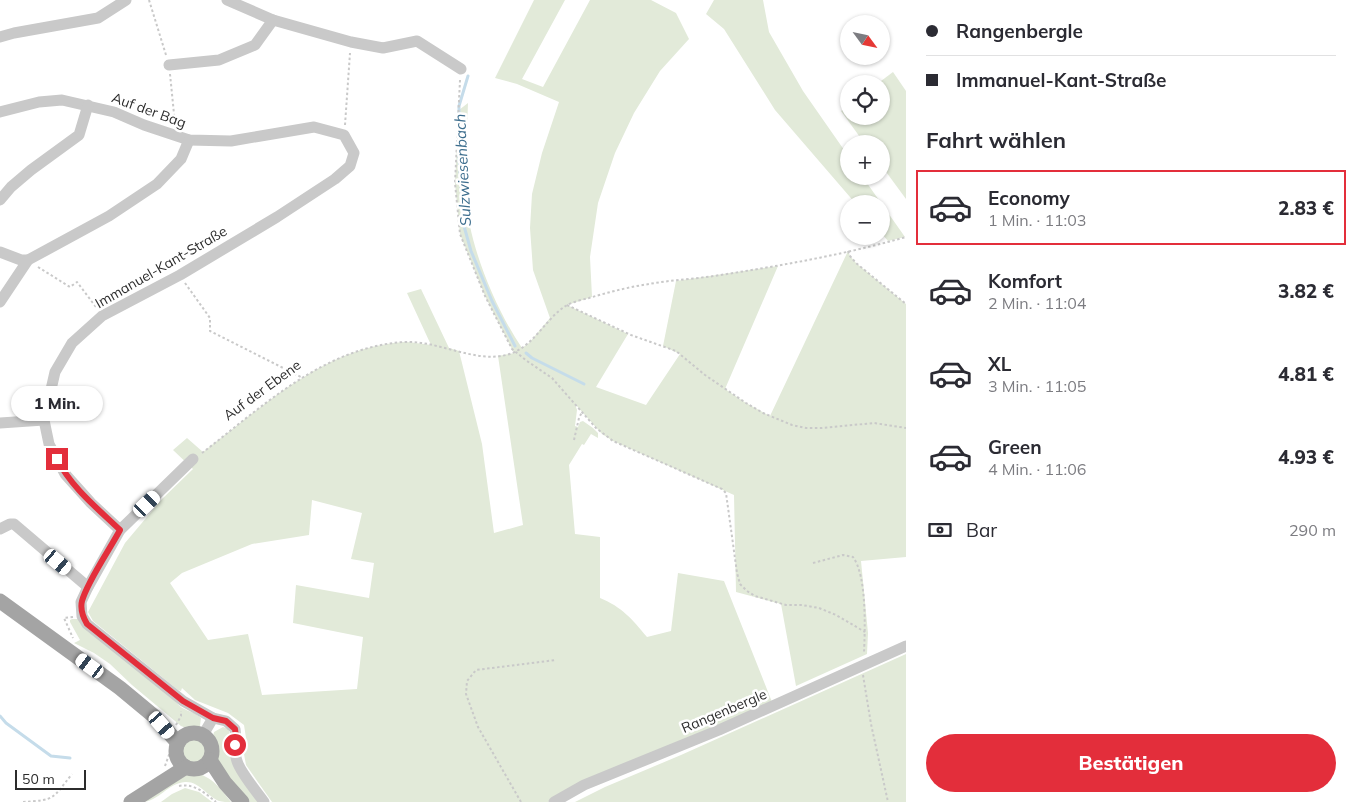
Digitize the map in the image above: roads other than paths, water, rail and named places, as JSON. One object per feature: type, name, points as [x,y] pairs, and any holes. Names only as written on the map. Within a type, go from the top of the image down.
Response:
[{"type":"main road","points":[[0,601],[120,688],[180,735],[192,733],[203,735],[211,744],[212,749],[206,763],[194,769],[182,763],[176,752],[180,735]]},
{"type":"main road","points":[[131,802],[149,791],[182,763]]},
{"type":"main road","points":[[206,763],[242,802]]},
{"type":"street","points":[[0,37],[98,18],[126,0]]},
{"type":"street","points":[[227,0],[273,20],[351,42],[383,48],[417,40],[461,70]]},
{"type":"street","points":[[169,65],[219,60],[255,45],[273,20]]},
{"type":"street","name":"Auf der Bag","points":[[0,112],[38,102],[62,100],[114,112],[189,140],[231,141],[314,127],[344,135],[354,153],[350,166]]},
{"type":"street","points":[[0,200],[11,187],[31,170],[78,135],[88,105]]},
{"type":"street","points":[[0,302],[28,260],[109,216],[157,184],[181,158],[189,140]]},
{"type":"street","name":"Immanuel-Kant-Straße","points":[[120,530],[64,474],[49,444],[44,420],[55,372],[72,343],[102,316],[180,275],[277,217],[335,179],[350,166]]},
{"type":"street","points":[[0,252],[21,260],[28,260]]},
{"type":"street","points":[[0,423],[44,420]]},
{"type":"street","points":[[193,459],[120,530],[81,602],[82,616],[87,624],[183,701],[213,718],[226,721],[235,729],[237,762],[264,802]]},
{"type":"street","points":[[0,529],[14,524],[88,587]]},
{"type":"street","name":"Rangenbergle","points":[[554,802],[584,786],[719,730],[906,646]]},
{"type":"street","points":[[203,735],[213,718]]},
{"type":"waterway","name":"Sulzwiesenbach","points":[[468,76],[459,106],[459,159],[464,226],[471,251],[492,301],[515,346]]},
{"type":"waterway","name":"Sulzwiesenbach","points":[[526,353],[532,358],[584,384]]},
{"type":"waterway","points":[[0,716],[6,723],[51,756],[70,758]]}]
